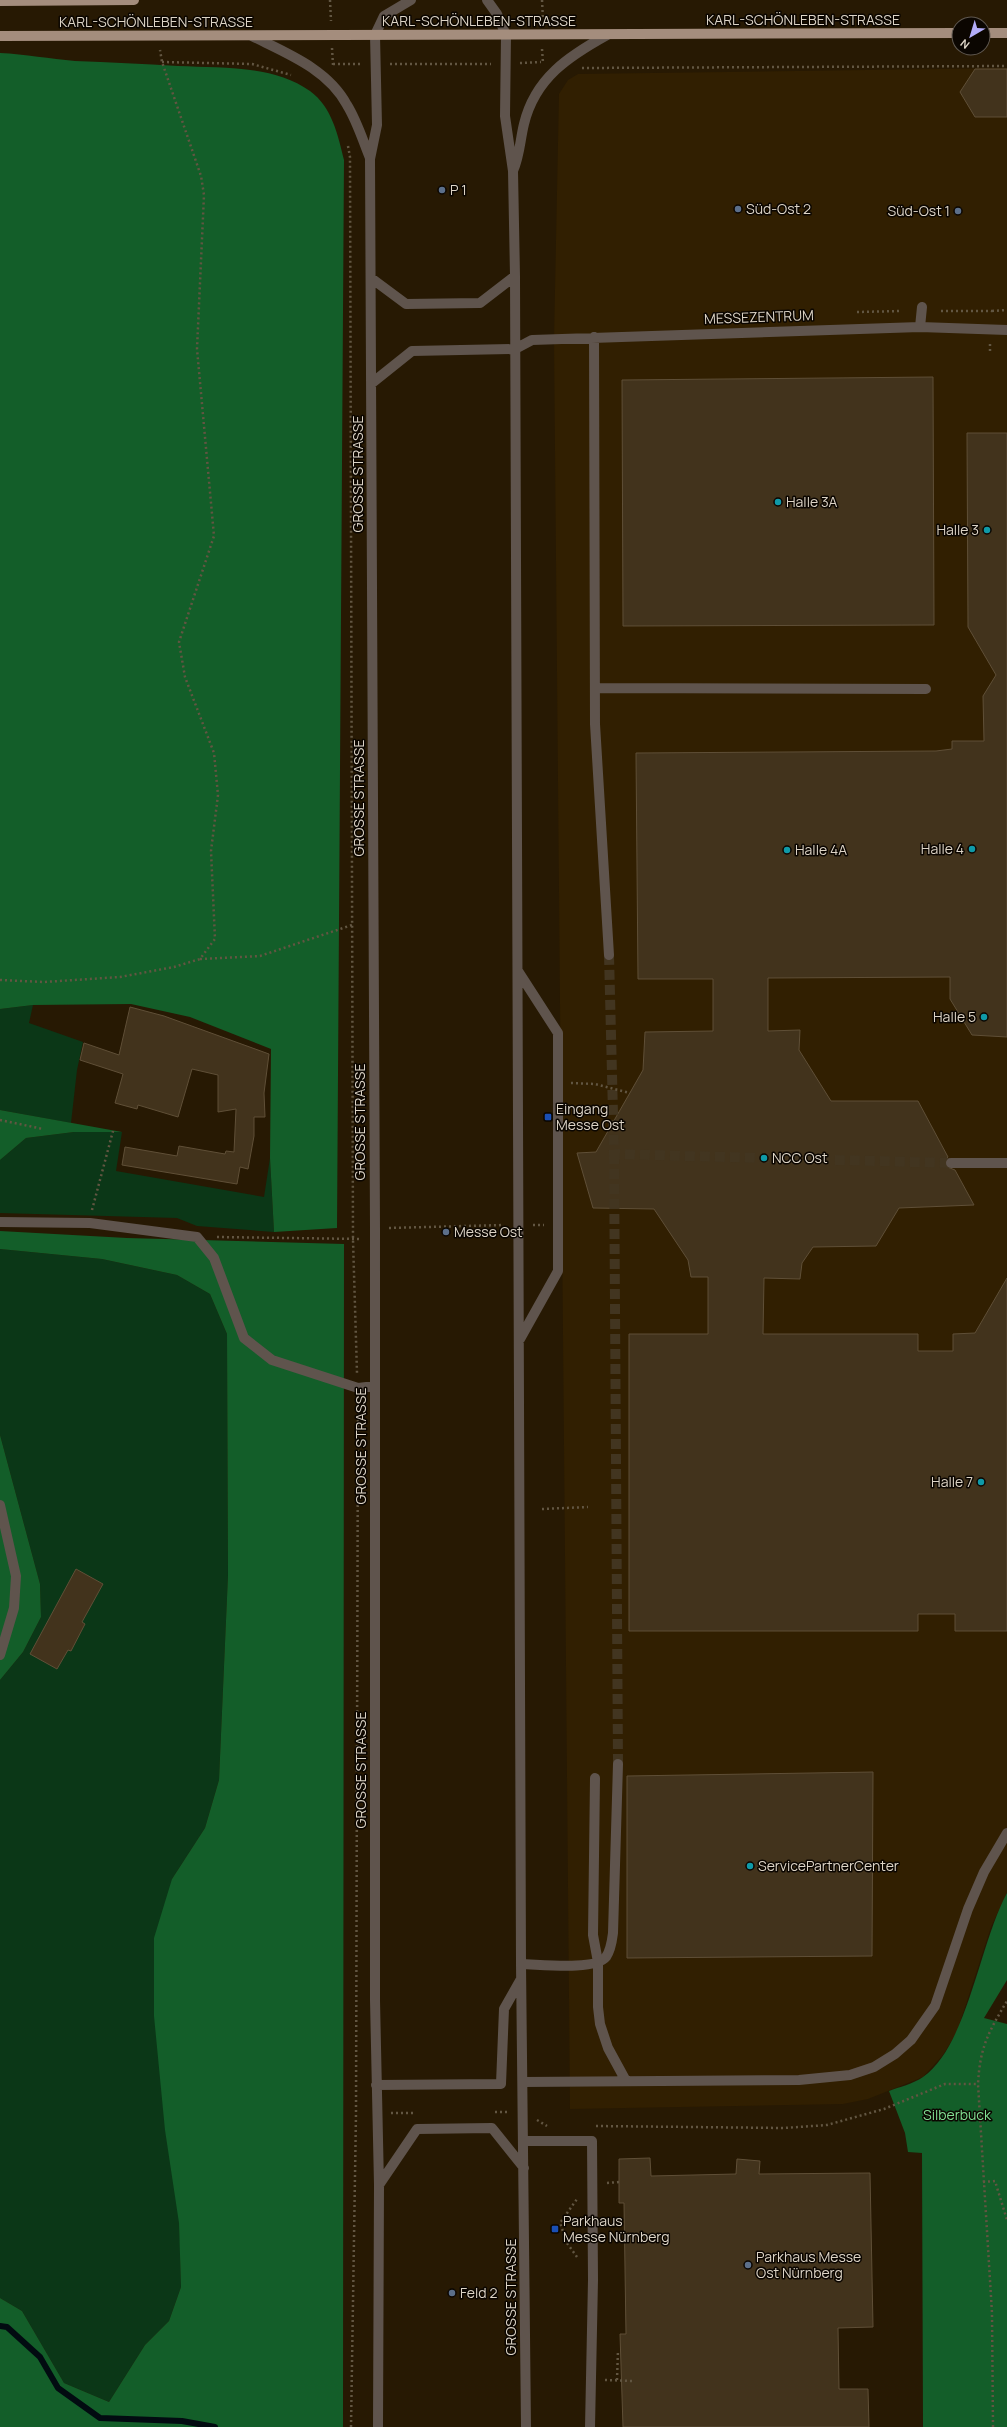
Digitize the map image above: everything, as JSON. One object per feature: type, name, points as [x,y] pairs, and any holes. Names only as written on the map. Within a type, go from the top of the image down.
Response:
[{"type":"main road","name":"KARL-SCHÖNLEBEN-STRASSE","points":[[0,1],[134,0]]},
{"type":"main road","name":"KARL-SCHÖNLEBEN-STRASSE","points":[[0,36],[951,33]]},
{"type":"main road","points":[[991,33],[1007,33]]},
{"type":"lane","name":"GROSSE STRASSE","points":[[378,2427],[379,2185],[376,2085],[375,1233],[370,159],[377,125],[375,35],[384,16],[411,0]]},
{"type":"lane","name":"GROSSE STRASSE","points":[[487,0],[497,14],[506,35],[505,116],[513,171],[515,276],[521,1979],[524,2112],[526,2427]]},
{"type":"lane","name":"GROSSE STRASSE","points":[[513,171],[520,155],[524,124],[530,106],[544,82],[566,59],[607,35]]},
{"type":"lane","name":"GROSSE STRASSE","points":[[252,36],[303,61],[338,91],[347,104],[370,159]]},
{"type":"lane","points":[[371,278],[406,304],[480,303],[515,276]]},
{"type":"lane","points":[[920,327],[922,307]]},
{"type":"lane","name":"MESSEZENTRUM","points":[[515,349],[532,340],[920,327],[1007,330]]},
{"type":"lane","points":[[594,338],[595,724],[609,955]]},
{"type":"lane","points":[[372,383],[412,351],[515,349]]},
{"type":"lane","points":[[595,688],[926,688]]},
{"type":"lane","points":[[518,971],[558,1033],[558,1272],[519,1340]]},
{"type":"lane","points":[[951,1163],[1006,1163]]},
{"type":"lane","points":[[0,1222],[90,1223],[197,1237],[214,1258],[244,1338],[272,1360],[358,1388],[375,1386]]},
{"type":"lane","points":[[0,1506],[16,1576],[14,1608],[0,1655]]},
{"type":"lane","points":[[521,1964],[568,1965],[598,1962],[608,1953],[613,1933],[618,1764]]},
{"type":"lane","points":[[594,1778],[593,1935],[598,1962],[598,2007],[600,2024],[608,2048],[626,2081]]},
{"type":"lane","points":[[523,2082],[827,2079],[850,2075],[874,2067],[895,2054],[911,2040],[935,2006],[968,1909],[984,1872],[1007,1833]]},
{"type":"lane","name":"GROSSE STRASSE","points":[[376,2085],[502,2084],[504,2009],[521,1979]]},
{"type":"lane","points":[[379,2185],[417,2129],[492,2128],[524,2168]]},
{"type":"lane","points":[[524,2141],[592,2141],[593,2280],[590,2427]]},
{"type":"path","points":[[158,36],[162,62],[201,176],[204,195],[197,349],[214,536],[179,642],[184,677],[214,753],[218,795],[211,851],[215,939],[200,959]]},
{"type":"path","points":[[162,62],[252,64],[278,70],[298,77]]},
{"type":"path","points":[[333,64],[506,64],[541,62]]},
{"type":"path","points":[[580,68],[1007,66]]},
{"type":"path","points":[[347,144],[350,157],[353,1240],[358,1388],[356,2113],[351,2427]]},
{"type":"path","points":[[992,311],[1007,310]]},
{"type":"path","points":[[0,980],[44,982],[120,977],[174,967],[200,959],[260,956],[352,925]]},
{"type":"path","points":[[571,1083],[595,1084],[630,1093]]},
{"type":"path","points":[[0,1120],[42,1129]]},
{"type":"path","points":[[90,1223],[114,1131]]},
{"type":"path","points":[[197,1237],[353,1240],[375,1233],[519,1225],[558,1226]]},
{"type":"path","points":[[542,1509],[588,1507]]},
{"type":"path","points":[[993,2427],[992,2313],[978,2084],[980,2057],[990,2028],[1007,2001]]},
{"type":"path","points":[[593,2126],[784,2128],[827,2125],[884,2109],[945,2084],[978,2084]]},
{"type":"path","points":[[524,2112],[546,2126],[554,2126]]},
{"type":"path","points":[[983,2182],[996,2181],[1007,2220]]},
{"type":"path","points":[[592,2183],[578,2198],[560,2223],[567,2243],[593,2280]]},
{"type":"path","points":[[617,2380],[618,2350]]},
{"type":"path","points":[[591,2380],[632,2381]]},
{"type":"shaded area","points":[[1007,68],[1007,1893],[991,1927],[957,2032],[943,2055],[923,2077],[868,2099],[843,2104],[570,2109],[554,339],[559,94],[568,80],[578,74]]},
{"type":"green space","points":[[0,53],[75,61],[229,68],[263,72],[280,76],[310,91],[318,98],[329,113],[339,141],[344,160],[337,1228],[274,1232],[270,1158],[271,1049],[190,1017],[131,1004],[33,1005],[0,1009]]},
{"type":"green space","points":[[33,1005],[29,1023],[83,1042],[77,1070],[71,1123],[0,1110],[0,1009]]},
{"type":"green space","points":[[0,1110],[122,1132],[74,1132],[26,1138],[0,1160]]},
{"type":"green space","points":[[74,1132],[122,1132],[116,1171],[264,1197],[270,1158],[274,1232],[197,1226],[177,1218],[0,1213],[0,1160],[26,1138]]},
{"type":"green space","points":[[0,1231],[127,1238],[344,1244],[343,2427],[0,2427],[0,2298],[22,2311],[64,2383],[109,2402],[145,2345],[169,2321],[181,2287],[179,2223],[165,2130],[154,2016],[154,1938],[172,1879],[205,1828],[219,1780],[228,1575],[227,1334],[210,1294],[177,1275],[102,1259],[0,1249]]},
{"type":"green space","points":[[0,1249],[102,1259],[177,1275],[210,1294],[227,1334],[228,1575],[219,1780],[205,1828],[172,1879],[181,2287],[169,2321],[145,2345],[109,2402],[64,2383],[22,2311],[0,2298],[0,1680],[23,1652],[41,1617],[40,1584],[0,1435]]},
{"type":"green space","points":[[0,1435],[40,1584],[41,1617],[23,1652],[0,1680]]},
{"type":"green space","name":"Silberbuck","points":[[1007,1893],[1007,1980],[984,2018],[1007,2024],[1007,2427],[923,2427],[922,2153],[908,2152],[905,2133],[889,2091],[923,2077],[938,2062],[951,2042],[962,2019],[997,1914]]},
{"type":"building","points":[[975,69],[1007,69],[1007,117],[975,117],[960,92]]},
{"type":"building","name":"Halle 3A","points":[[933,377],[934,625],[623,626],[622,380]]},
{"type":"building","points":[[967,433],[1007,433],[1007,1037],[972,1035],[950,999],[950,977],[768,978],[768,1031],[800,1030],[799,1050],[831,1101],[918,1101],[948,1157],[945,1160],[945,1166],[955,1170],[974,1205],[899,1208],[876,1246],[813,1247],[802,1263],[800,1279],[764,1278],[763,1334],[918,1334],[918,1351],[953,1351],[953,1334],[975,1333],[1007,1278],[1007,1631],[955,1631],[955,1614],[918,1614],[918,1631],[629,1631],[629,1334],[708,1334],[708,1277],[691,1277],[688,1260],[654,1209],[593,1208],[577,1153],[596,1152],[643,1070],[645,1032],[713,1031],[713,979],[638,979],[636,753],[936,751],[952,749],[952,741],[984,741],[983,696],[996,675],[968,627]]},
{"type":"building","points":[[130,1007],[164,1016],[269,1054],[264,1093],[265,1117],[254,1117],[254,1136],[248,1169],[240,1167],[237,1184],[122,1165],[125,1147],[177,1156],[179,1146],[225,1154],[226,1151],[234,1152],[236,1109],[218,1112],[218,1075],[192,1069],[178,1117],[138,1105],[137,1109],[115,1103],[123,1074],[80,1060],[84,1043],[119,1055]]},
{"type":"building","points":[[76,1569],[103,1584],[82,1622],[85,1624],[71,1651],[68,1650],[57,1669],[30,1654]]},
{"type":"building","name":"ServicePartnerCenter","points":[[873,1772],[872,1956],[627,1958],[627,1776]]},
{"type":"building","name":"Parkhaus Messe Ost Nürnberg","points":[[650,2158],[651,2176],[736,2174],[737,2159],[760,2161],[759,2174],[870,2173],[873,2327],[838,2328],[839,2389],[868,2389],[869,2427],[623,2427],[620,2334],[626,2334],[624,2203],[619,2203],[619,2159]]},
{"type":"waterway","points":[[0,2326],[7,2327],[40,2357],[58,2388],[100,2418],[182,2421],[215,2427]]},
{"type":"tunnel","points":[[609,955],[614,1154],[951,1163]]},
{"type":"tunnel","points":[[614,1154],[618,1764]]},
{"type":"place","name":"P 1","points":[[442,190]]},
{"type":"place","name":"Süd-Ost 2","points":[[738,209]]},
{"type":"place","name":"Süd-Ost 1","points":[[958,211]]},
{"type":"place","name":"Halle 3A","points":[[778,502]]},
{"type":"place","name":"Halle 3","points":[[987,530]]},
{"type":"place","name":"Halle 4","points":[[972,849]]},
{"type":"place","name":"Halle 4A","points":[[787,850]]},
{"type":"place","name":"Halle 5","points":[[984,1017]]},
{"type":"place","name":"Eingang Messe Ost","points":[[548,1117]]},
{"type":"place","name":"NCC Ost","points":[[764,1158]]},
{"type":"place","name":"Messe Ost","points":[[446,1232]]},
{"type":"place","name":"Halle 7","points":[[981,1482]]},
{"type":"place","name":"ServicePartnerCenter","points":[[750,1866]]},
{"type":"place","name":"Parkhaus Messe Nürnberg","points":[[555,2229]]},
{"type":"place","name":"Parkhaus Messe Ost Nürnberg","points":[[748,2265]]},
{"type":"place","name":"Feld 2","points":[[452,2293]]}]
